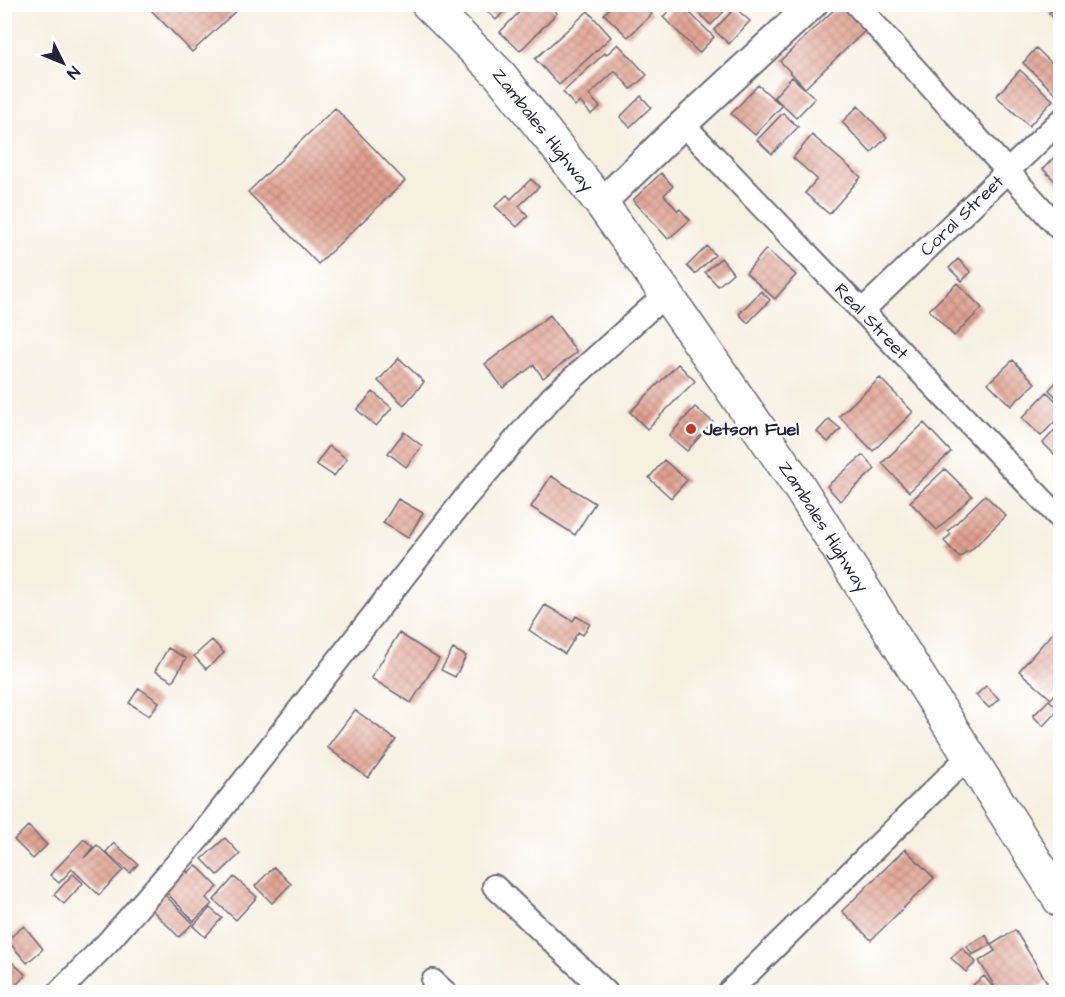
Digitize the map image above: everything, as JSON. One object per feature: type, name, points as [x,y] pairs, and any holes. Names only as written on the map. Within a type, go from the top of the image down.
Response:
[{"type":"main road","name":"Zambales Highway","points":[[428,4],[500,75],[601,203],[666,294],[798,485],[1060,900]]},
{"type":"street","points":[[601,203],[813,4]]},
{"type":"street","points":[[856,4],[1060,229]]},
{"type":"street","name":"Coral Street","points":[[861,311],[1060,121]]},
{"type":"street","name":"Real Street","points":[[683,124],[861,311],[1059,512]]},
{"type":"street","points":[[59,993],[108,942],[199,838],[465,498],[552,397],[666,294]]},
{"type":"street","points":[[729,993],[969,756]]},
{"type":"street","points":[[494,885],[606,993]]},
{"type":"building","points":[[480,4],[511,4],[496,20]]},
{"type":"building","points":[[527,4],[549,4],[557,13],[520,51],[500,32]]},
{"type":"building","points":[[614,4],[642,4],[652,14],[628,37],[604,14]]},
{"type":"building","points":[[675,4],[681,4],[714,37],[699,53],[663,17]]},
{"type":"building","points":[[689,4],[731,4],[711,25]]},
{"type":"building","points":[[840,4],[846,4],[868,28],[805,88],[780,61]]},
{"type":"building","points":[[1060,4],[1060,24],[1049,13]]},
{"type":"building","points":[[159,5],[242,5],[192,52],[152,11]]},
{"type":"building","points":[[735,8],[750,21],[729,44],[714,30]]},
{"type":"building","points":[[588,11],[611,37],[559,85],[535,59]]},
{"type":"building","points":[[618,44],[647,75],[631,89],[615,71],[589,95],[600,107],[591,114],[580,102],[575,106],[563,92]]},
{"type":"building","points":[[1036,48],[1060,71],[1060,98],[1023,63]]},
{"type":"building","points":[[1020,70],[1053,100],[1029,126],[996,96]]},
{"type":"building","points":[[792,77],[815,98],[796,118],[774,97]]},
{"type":"building","points":[[758,85],[782,106],[755,135],[731,114]]},
{"type":"building","points":[[641,96],[651,107],[630,127],[620,117]]},
{"type":"building","points":[[858,106],[887,137],[871,153],[842,122]]},
{"type":"building","points":[[335,108],[405,181],[318,264],[248,192]]},
{"type":"building","points":[[783,113],[798,127],[772,154],[757,140]]},
{"type":"building","points":[[812,135],[861,177],[829,214],[805,193],[817,179],[793,158]]},
{"type":"building","points":[[1060,151],[1060,186],[1043,169]]},
{"type":"building","points":[[661,173],[673,186],[664,195],[678,211],[680,209],[690,220],[668,239],[633,200]]},
{"type":"building","points":[[531,179],[539,187],[519,206],[528,216],[517,227],[495,206],[507,195],[511,199]]},
{"type":"building","points":[[707,246],[715,255],[695,274],[687,266]]},
{"type":"building","points":[[766,249],[796,275],[775,299],[746,273]]},
{"type":"building","points":[[721,258],[733,273],[718,286],[705,272]]},
{"type":"building","points":[[958,259],[971,272],[962,281],[949,268]]},
{"type":"building","points":[[957,283],[982,308],[954,336],[929,310]]},
{"type":"building","points":[[761,291],[770,300],[748,323],[739,314]]},
{"type":"building","points":[[550,315],[577,352],[543,378],[534,365],[503,388],[485,364]]},
{"type":"building","points":[[399,358],[424,382],[404,405],[378,381]]},
{"type":"building","points":[[1013,360],[1035,383],[1011,406],[988,383]]},
{"type":"building","points":[[678,364],[695,381],[647,429],[630,412]]},
{"type":"building","points":[[880,378],[913,412],[873,451],[839,416]]},
{"type":"building","points":[[1060,378],[1060,401],[1049,390]]},
{"type":"building","points":[[373,392],[392,408],[376,426],[357,410]]},
{"type":"building","points":[[1047,392],[1060,405],[1060,416],[1041,436],[1022,418]]},
{"type":"building","name":"Jetson Fuel","points":[[695,407],[713,422],[687,451],[669,436]]},
{"type":"building","points":[[829,419],[841,429],[828,442],[817,432]]},
{"type":"building","points":[[924,423],[951,452],[909,492],[882,463]]},
{"type":"building","points":[[1060,424],[1060,460],[1043,443]]},
{"type":"building","points":[[404,432],[422,446],[406,467],[388,453]]},
{"type":"building","points":[[329,446],[347,459],[334,476],[316,464]]},
{"type":"building","points":[[863,455],[875,469],[840,501],[827,486]]},
{"type":"building","points":[[664,460],[687,480],[671,498],[649,478]]},
{"type":"building","points":[[945,469],[972,496],[937,530],[910,502]]},
{"type":"building","points":[[551,476],[595,503],[575,535],[531,507]]},
{"type":"building","points":[[985,495],[1006,516],[960,558],[944,541],[951,534],[948,531]]},
{"type":"building","points":[[398,499],[423,513],[408,538],[383,523]]},
{"type":"building","points":[[545,605],[573,621],[576,616],[590,624],[583,635],[578,632],[565,654],[529,630]]},
{"type":"building","points":[[1060,624],[1060,688],[1051,699],[1019,671]]},
{"type":"building","points":[[399,633],[439,659],[411,703],[371,678]]},
{"type":"building","points":[[212,640],[224,653],[206,669],[194,656]]},
{"type":"building","points":[[168,648],[186,658],[173,681],[155,671]]},
{"type":"building","points":[[453,649],[466,656],[455,677],[441,670]]},
{"type":"building","points":[[986,686],[999,699],[989,708],[976,695]]},
{"type":"building","points":[[139,688],[159,702],[149,716],[129,703]]},
{"type":"building","points":[[1049,700],[1059,709],[1043,726],[1033,716]]},
{"type":"building","points":[[355,710],[396,740],[368,778],[327,747]]},
{"type":"building","points":[[28,826],[47,845],[33,859],[14,840]]},
{"type":"building","points":[[225,838],[240,854],[218,875],[202,859]]},
{"type":"building","points":[[84,839],[93,847],[84,858],[97,845],[123,870],[99,895],[72,869],[59,883],[50,875]]},
{"type":"building","points":[[114,843],[138,864],[130,873],[106,852]]},
{"type":"building","points":[[905,849],[934,878],[871,940],[842,911]]},
{"type":"building","points":[[196,865],[218,887],[206,898],[212,904],[194,921],[161,887],[182,866],[188,873]]},
{"type":"building","points":[[274,867],[291,884],[272,903],[255,886]]},
{"type":"building","points":[[73,874],[83,883],[64,904],[54,895]]},
{"type":"building","points":[[234,877],[257,897],[236,920],[214,900]]},
{"type":"building","points":[[163,893],[193,923],[179,937],[149,907]]},
{"type":"building","points":[[210,908],[222,918],[205,937],[193,926]]},
{"type":"building","points":[[24,926],[43,949],[27,963],[7,940]]},
{"type":"building","points":[[1015,930],[1047,982],[1030,992],[998,992],[979,961],[995,951],[991,945]]},
{"type":"building","points":[[986,935],[991,945],[972,955],[967,946]]},
{"type":"building","points":[[962,948],[976,962],[966,972],[951,958]]},
{"type":"building","points":[[4,955],[26,975],[11,990],[4,983]]},
{"type":"building","points":[[984,976],[997,992],[979,992],[973,985]]},
{"type":"place","name":"Jetson Fuel","points":[[691,429]]}]
